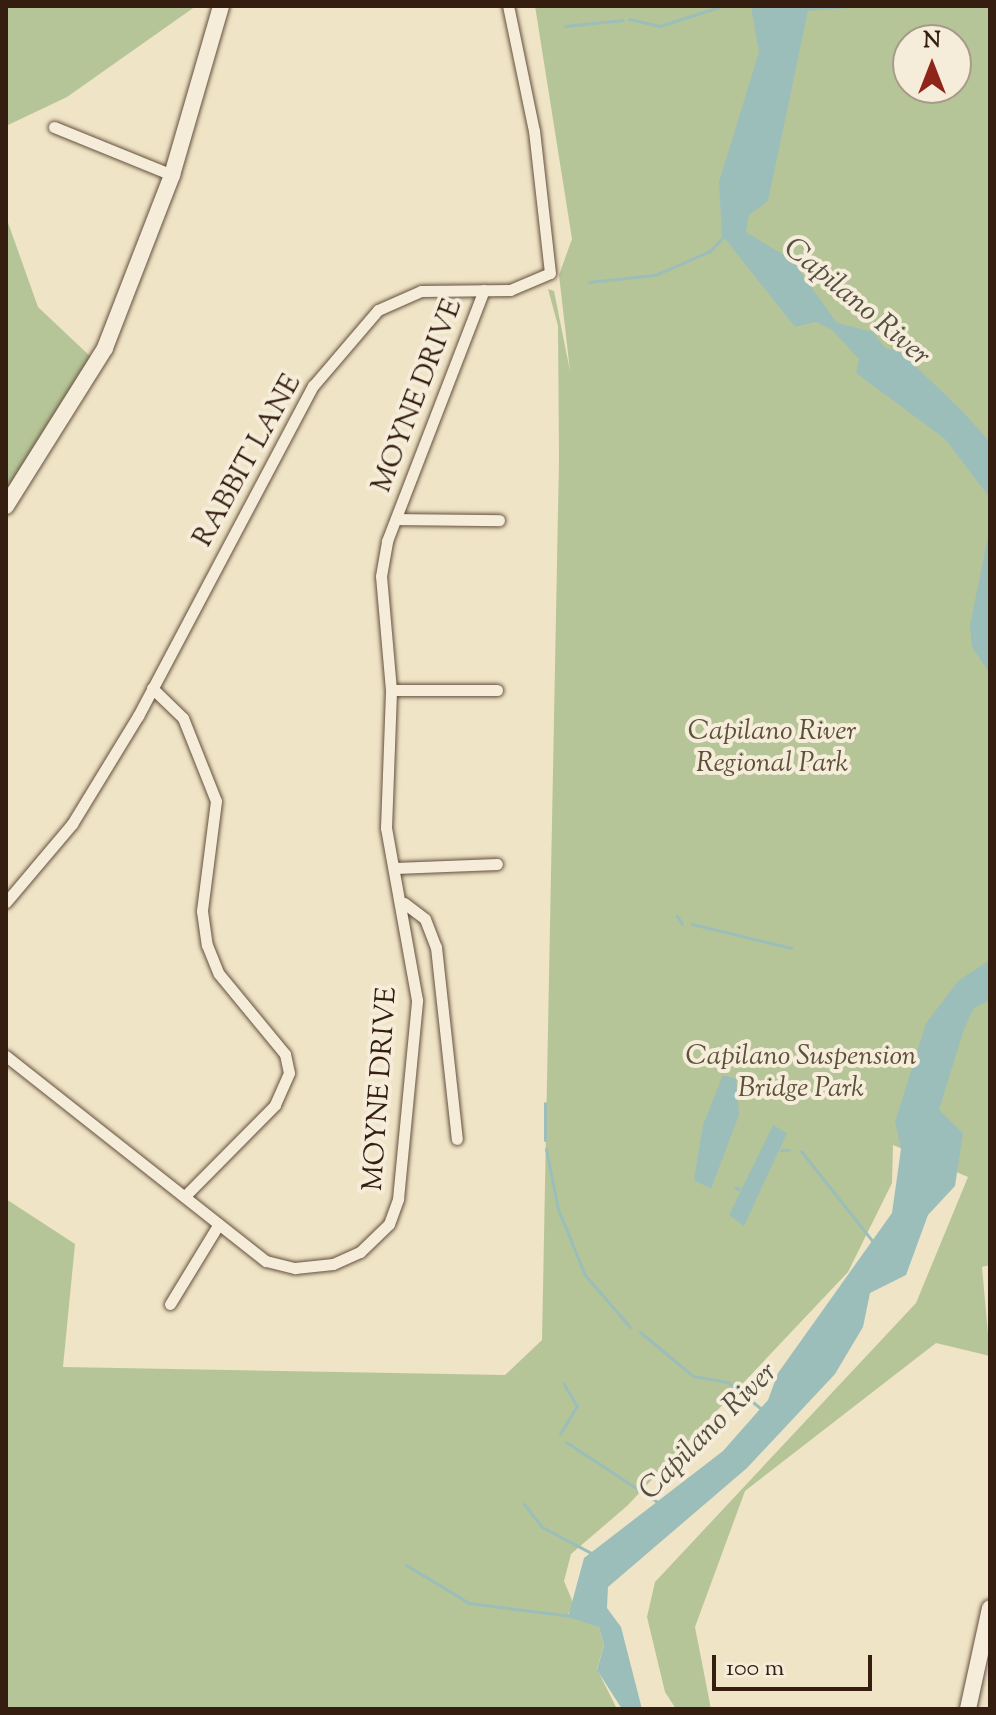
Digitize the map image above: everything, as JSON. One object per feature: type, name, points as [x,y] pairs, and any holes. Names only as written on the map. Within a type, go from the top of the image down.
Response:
[{"type":"street","points":[[6,506],[105,348],[172,175],[221,6]]},
{"type":"street","name":"RABBIT LANE","points":[[6,902],[72,824],[152,688],[313,386],[397,298],[536,284],[547,278],[552,260],[508,6]]},
{"type":"street","points":[[54,127],[172,175]]},
{"type":"street","name":"MOYNE DRIVE","points":[[6,1056],[184,1197],[217,1227],[266,1261],[304,1268],[349,1258],[389,1224],[398,1199],[417,1000],[404,903],[386,828],[391,690],[380,592],[396,519],[484,290]]},
{"type":"street","name":"MOYNE DRIVE","points":[[396,519],[499,520]]},
{"type":"street","points":[[152,688],[183,718],[216,801],[202,911],[207,945],[219,974],[285,1054],[289,1073],[275,1105],[184,1197]]},
{"type":"street","points":[[391,690],[497,690]]},
{"type":"street","points":[[395,868],[497,864]]},
{"type":"street","name":"MOYNE DRIVE","points":[[404,903],[425,919],[436,947],[457,1139]]},
{"type":"street","points":[[170,1304],[217,1227]]},
{"type":"street","points":[[968,1709],[990,1608]]},
{"type":"green space","points":[[6,6],[196,6],[67,97],[6,126]]},
{"type":"green space","name":"Capilano River Regional Park","points":[[535,6],[990,6],[990,1265],[982,1267],[990,1356],[936,1343],[745,1491],[695,1627],[711,1709],[676,1709],[665,1692],[647,1617],[655,1582],[916,1303],[968,1177],[893,1145],[892,1183],[848,1272],[627,1506],[571,1554],[564,1581],[574,1605],[568,1614],[599,1627],[604,1645],[597,1669],[617,1709],[6,1709],[6,1199],[75,1244],[63,1367],[505,1375],[542,1340],[559,459],[558,326],[548,289],[554,291],[570,371],[559,275],[572,239]]},
{"type":"green space","points":[[6,217],[38,307],[93,359],[6,494]]},
{"type":"water","points":[[751,6],[809,6],[768,201],[749,215],[746,232],[792,260],[837,323],[873,332],[885,348],[900,351],[963,412],[990,442],[990,498],[945,439],[856,373],[859,359],[832,330],[816,322],[795,327],[722,235],[719,182],[759,52]]},
{"type":"water","points":[[990,527],[990,674],[972,647],[970,625]]},
{"type":"water","points":[[990,960],[990,1000],[974,1008],[964,1029],[939,1110],[963,1133],[955,1186],[928,1215],[906,1275],[870,1293],[863,1327],[835,1374],[747,1468],[608,1587],[607,1608],[621,1627],[642,1709],[622,1709],[597,1670],[604,1645],[599,1627],[568,1617],[584,1558],[723,1451],[768,1400],[778,1373],[892,1213],[901,1149],[895,1122],[926,1023],[959,980]]},
{"type":"water","points":[[723,1075],[736,1079],[739,1115],[711,1189],[694,1180],[703,1125]]},
{"type":"water","points":[[773,1125],[787,1133],[744,1226],[729,1215]]},
{"type":"waterway","points":[[629,19],[660,26],[722,6]]},
{"type":"waterway","points":[[805,9],[849,6]]},
{"type":"waterway","points":[[565,26],[623,20]]},
{"type":"waterway","points":[[589,282],[655,275],[710,251],[724,236]]},
{"type":"waterway","points":[[677,916],[682,924]]},
{"type":"waterway","points":[[692,924],[791,948]]},
{"type":"waterway","points":[[545,1103],[545,1140]]},
{"type":"waterway","points":[[546,1149],[558,1209],[585,1275],[630,1327]]},
{"type":"waterway","points":[[781,1150],[789,1150]]},
{"type":"waterway","points":[[801,1151],[874,1243]]},
{"type":"waterway","points":[[735,1187],[739,1189]]},
{"type":"waterway","name":"Capilano River","points":[[640,1332],[693,1376],[728,1382],[765,1412]]},
{"type":"waterway","points":[[560,1434],[577,1406],[564,1384]]},
{"type":"waterway","name":"Capilano River","points":[[566,1442],[656,1501]]},
{"type":"waterway","points":[[524,1504],[542,1527],[593,1554]]},
{"type":"waterway","points":[[406,1565],[469,1603],[571,1616]]},
{"type":"park label","name":"Capilano Suspension Bridge Park","points":[[801,1073]]}]
